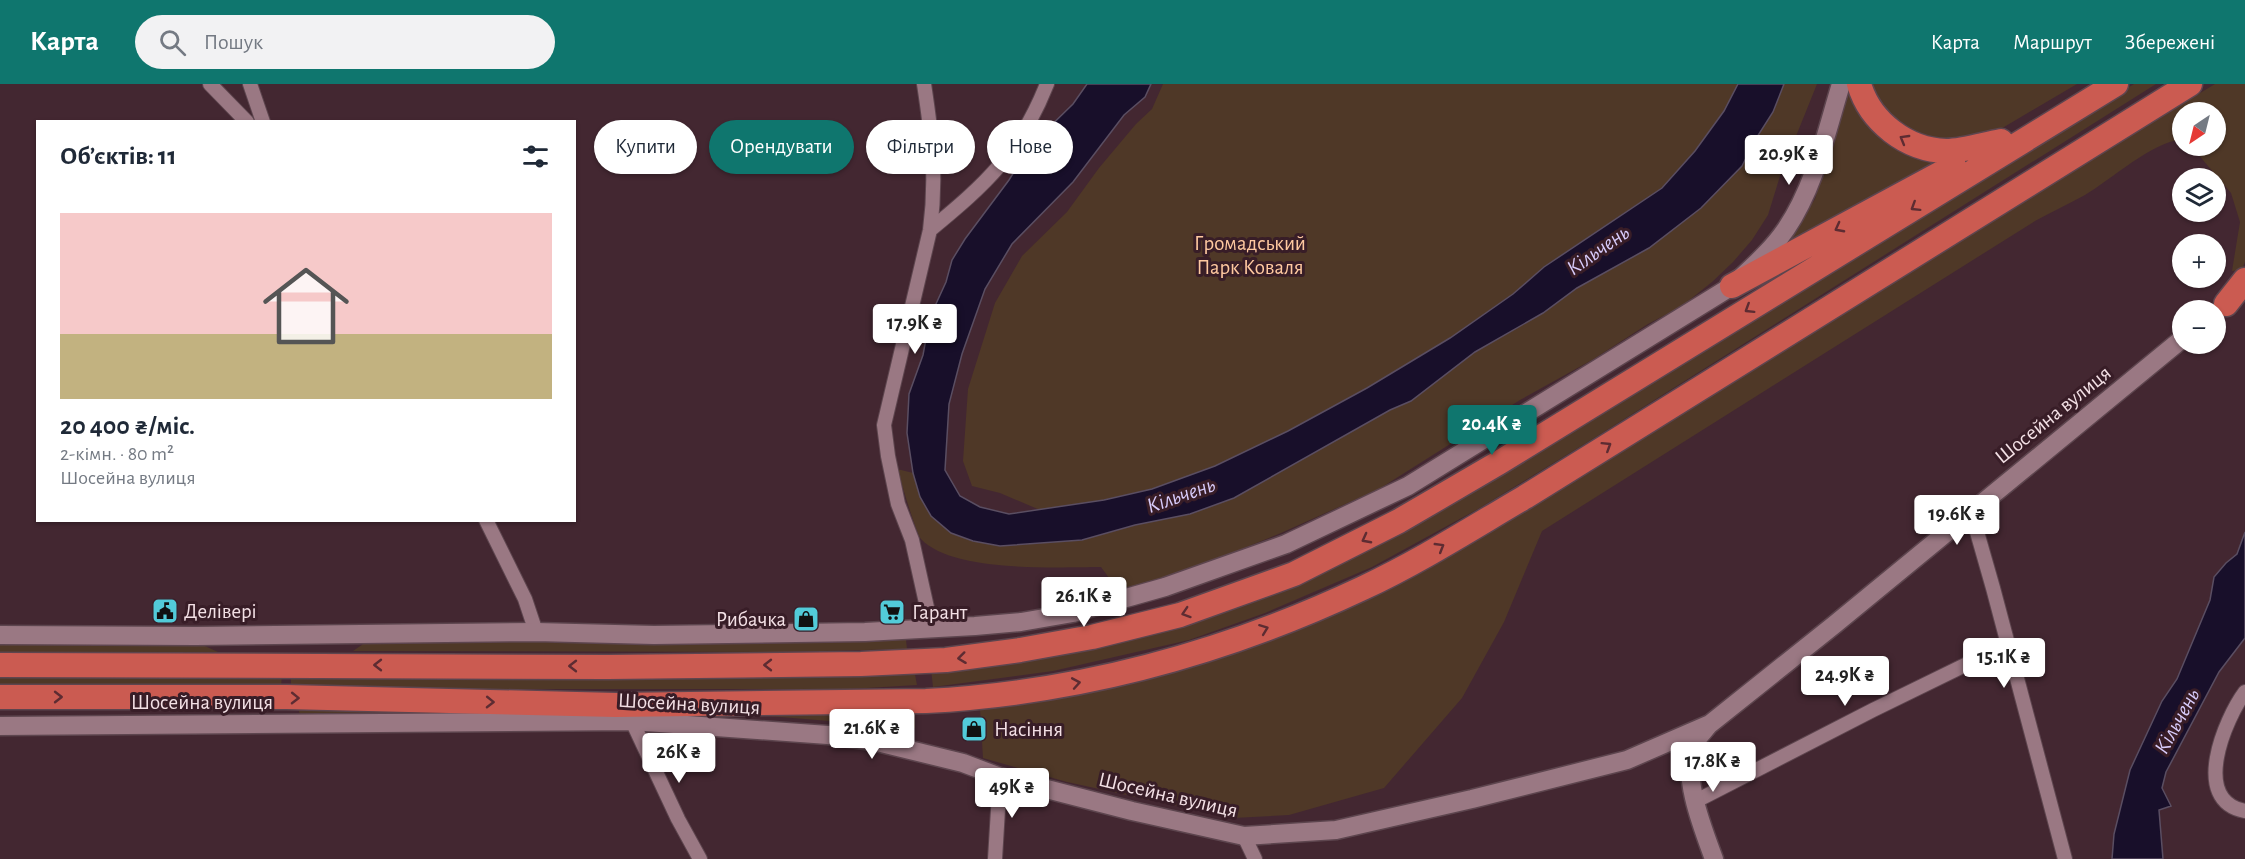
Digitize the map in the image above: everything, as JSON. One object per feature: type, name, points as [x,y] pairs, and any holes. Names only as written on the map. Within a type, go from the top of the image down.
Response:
[{"type":"highway","points":[[1859,84],[1870,109],[1880,121],[1906,141],[1918,146],[1948,151],[2001,141]]},
{"type":"highway","points":[[0,665],[861,664],[945,660],[1020,650],[1132,628],[1180,615],[1294,574],[1400,521],[2116,84]]},
{"type":"highway","points":[[0,698],[287,697],[616,705],[926,701],[975,698],[1059,686],[1111,676],[1194,655],[1307,613],[1364,588],[1426,556],[1525,497],[2190,84]]},
{"type":"highway","points":[[1732,286],[2001,141],[2091,100]]},
{"type":"highway","points":[[2226,302],[2245,280]]},
{"type":"street","points":[[210,84],[245,120]]},
{"type":"street","points":[[250,84],[262,120]]},
{"type":"street","points":[[924,84],[933,145],[934,202],[930,230],[884,425],[898,504],[912,540],[932,630]]},
{"type":"street","points":[[930,230],[989,179],[1006,159],[1025,132],[1047,84]]},
{"type":"street","points":[[0,635],[196,636],[536,632],[654,635],[932,630],[1022,622],[1074,613],[1165,587],[1286,544],[1408,486],[1732,286],[1771,248],[1798,208],[1812,181],[1841,84]]},
{"type":"street","points":[[2226,304],[2245,289]]},
{"type":"street","name":"Шосейна вулиця","points":[[0,726],[632,721],[828,735],[873,741],[963,763],[999,777],[1132,811],[1244,836],[1336,830],[1627,760],[1710,724],[1834,626],[2172,347]]},
{"type":"street","points":[[1971,511],[2065,859]]},
{"type":"street","points":[[487,522],[525,599],[536,632]]},
{"type":"street","points":[[1696,801],[2008,644]]},
{"type":"street","points":[[2245,692],[2236,703],[2219,742],[2215,775],[2224,801],[2236,810],[2245,811]]},
{"type":"street","points":[[632,721],[700,859]]},
{"type":"street","points":[[1710,724],[1694,743],[1689,766],[1696,801],[1714,859]]},
{"type":"street","points":[[995,859],[999,777]]},
{"type":"street","points":[[1244,836],[1255,859]]},
{"type":"green space","name":"Громадський Парк Коваля","points":[[1163,84],[1738,84],[1725,111],[1695,151],[1662,188],[1544,267],[1513,294],[1450,338],[1367,388],[1288,431],[1215,467],[1152,489],[1104,500],[1040,510],[1000,493],[972,486],[963,461],[968,389],[995,303],[1022,256],[1067,212],[1099,168],[1136,124],[1152,109]]},
{"type":"green space","points":[[1784,84],[1817,84],[1780,176],[1768,215],[1752,240],[1733,262],[1682,306],[1520,400],[1379,489],[1281,533],[1182,573],[1120,593],[1101,567],[1033,567],[980,563],[956,558],[936,550],[921,539],[897,469],[913,473],[920,497],[931,515],[951,533],[973,541],[1000,546],[1082,540],[1234,498],[1390,410],[1411,401],[1475,352],[1543,313],[1577,288],[1649,248],[1701,208],[1742,166]]},
{"type":"green space","points":[[1850,84],[1852,89],[1949,158],[1782,250],[1815,199]]},
{"type":"green space","points":[[1867,84],[2077,84],[1999,130],[1941,143],[1891,121]]},
{"type":"green space","points":[[2134,84],[2156,84],[1591,440],[1478,509],[1372,567],[1265,613],[1189,640],[1053,671],[933,687],[931,669],[1260,593],[2034,145]]},
{"type":"green space","points":[[2215,84],[2245,84],[2245,262],[2242,270],[2232,271],[2240,222],[2231,193],[2226,187],[2226,168],[2210,168],[2200,156],[2226,156],[2226,102],[2185,102]]},
{"type":"green space","points":[[2172,110],[2172,142],[2146,153],[2085,195],[2035,221],[1542,531],[1504,622],[1462,698],[1384,788],[1289,815],[1233,818],[1067,782],[983,758],[980,709],[1043,698],[1283,633],[1835,315]]},
{"type":"green space","points":[[906,640],[907,649],[782,652],[353,651],[366,642]]},
{"type":"green space","points":[[194,641],[218,652],[0,653],[0,642]]},
{"type":"green space","points":[[914,669],[917,685],[850,689],[291,689],[291,671]]},
{"type":"green space","points":[[282,671],[281,689],[0,690],[0,674]]},
{"type":"green space","points":[[297,704],[914,710],[915,728],[744,714],[566,712],[300,715]]},
{"type":"water","name":"Кільчень","points":[[1087,84],[1151,84],[1145,97],[1124,115],[1073,182],[1012,244],[985,289],[962,354],[949,404],[945,470],[960,496],[980,507],[1009,514],[1104,500],[1152,489],[1215,466],[1288,431],[1367,388],[1450,338],[1513,294],[1544,267],[1662,188],[1695,151],[1724,111],[1738,84],[1784,84],[1773,112],[1742,166],[1701,208],[1649,248],[1577,288],[1543,313],[1475,352],[1411,401],[1390,410],[1234,498],[1190,514],[1135,525],[1082,540],[1000,546],[973,541],[951,533],[931,516],[920,497],[913,473],[907,433],[909,394],[923,355],[930,317],[946,282],[952,260],[1013,174],[1073,174],[1073,120],[1057,120],[1073,104]]},
{"type":"water","name":"Кільчень","points":[[2245,532],[2245,638],[2219,672],[2166,772],[2162,788],[2171,806],[2159,810],[2163,859],[2112,859],[2114,834],[2130,770],[2162,701],[2177,679],[2210,600],[2214,577],[2237,554]]},
{"type":"place","name":"Делівері","points":[[165,611]]},
{"type":"place","name":"Гарант","points":[[892,612]]},
{"type":"place","name":"Рибачка","points":[[806,619]]},
{"type":"place","name":"Насіння","points":[[974,729]]}]
